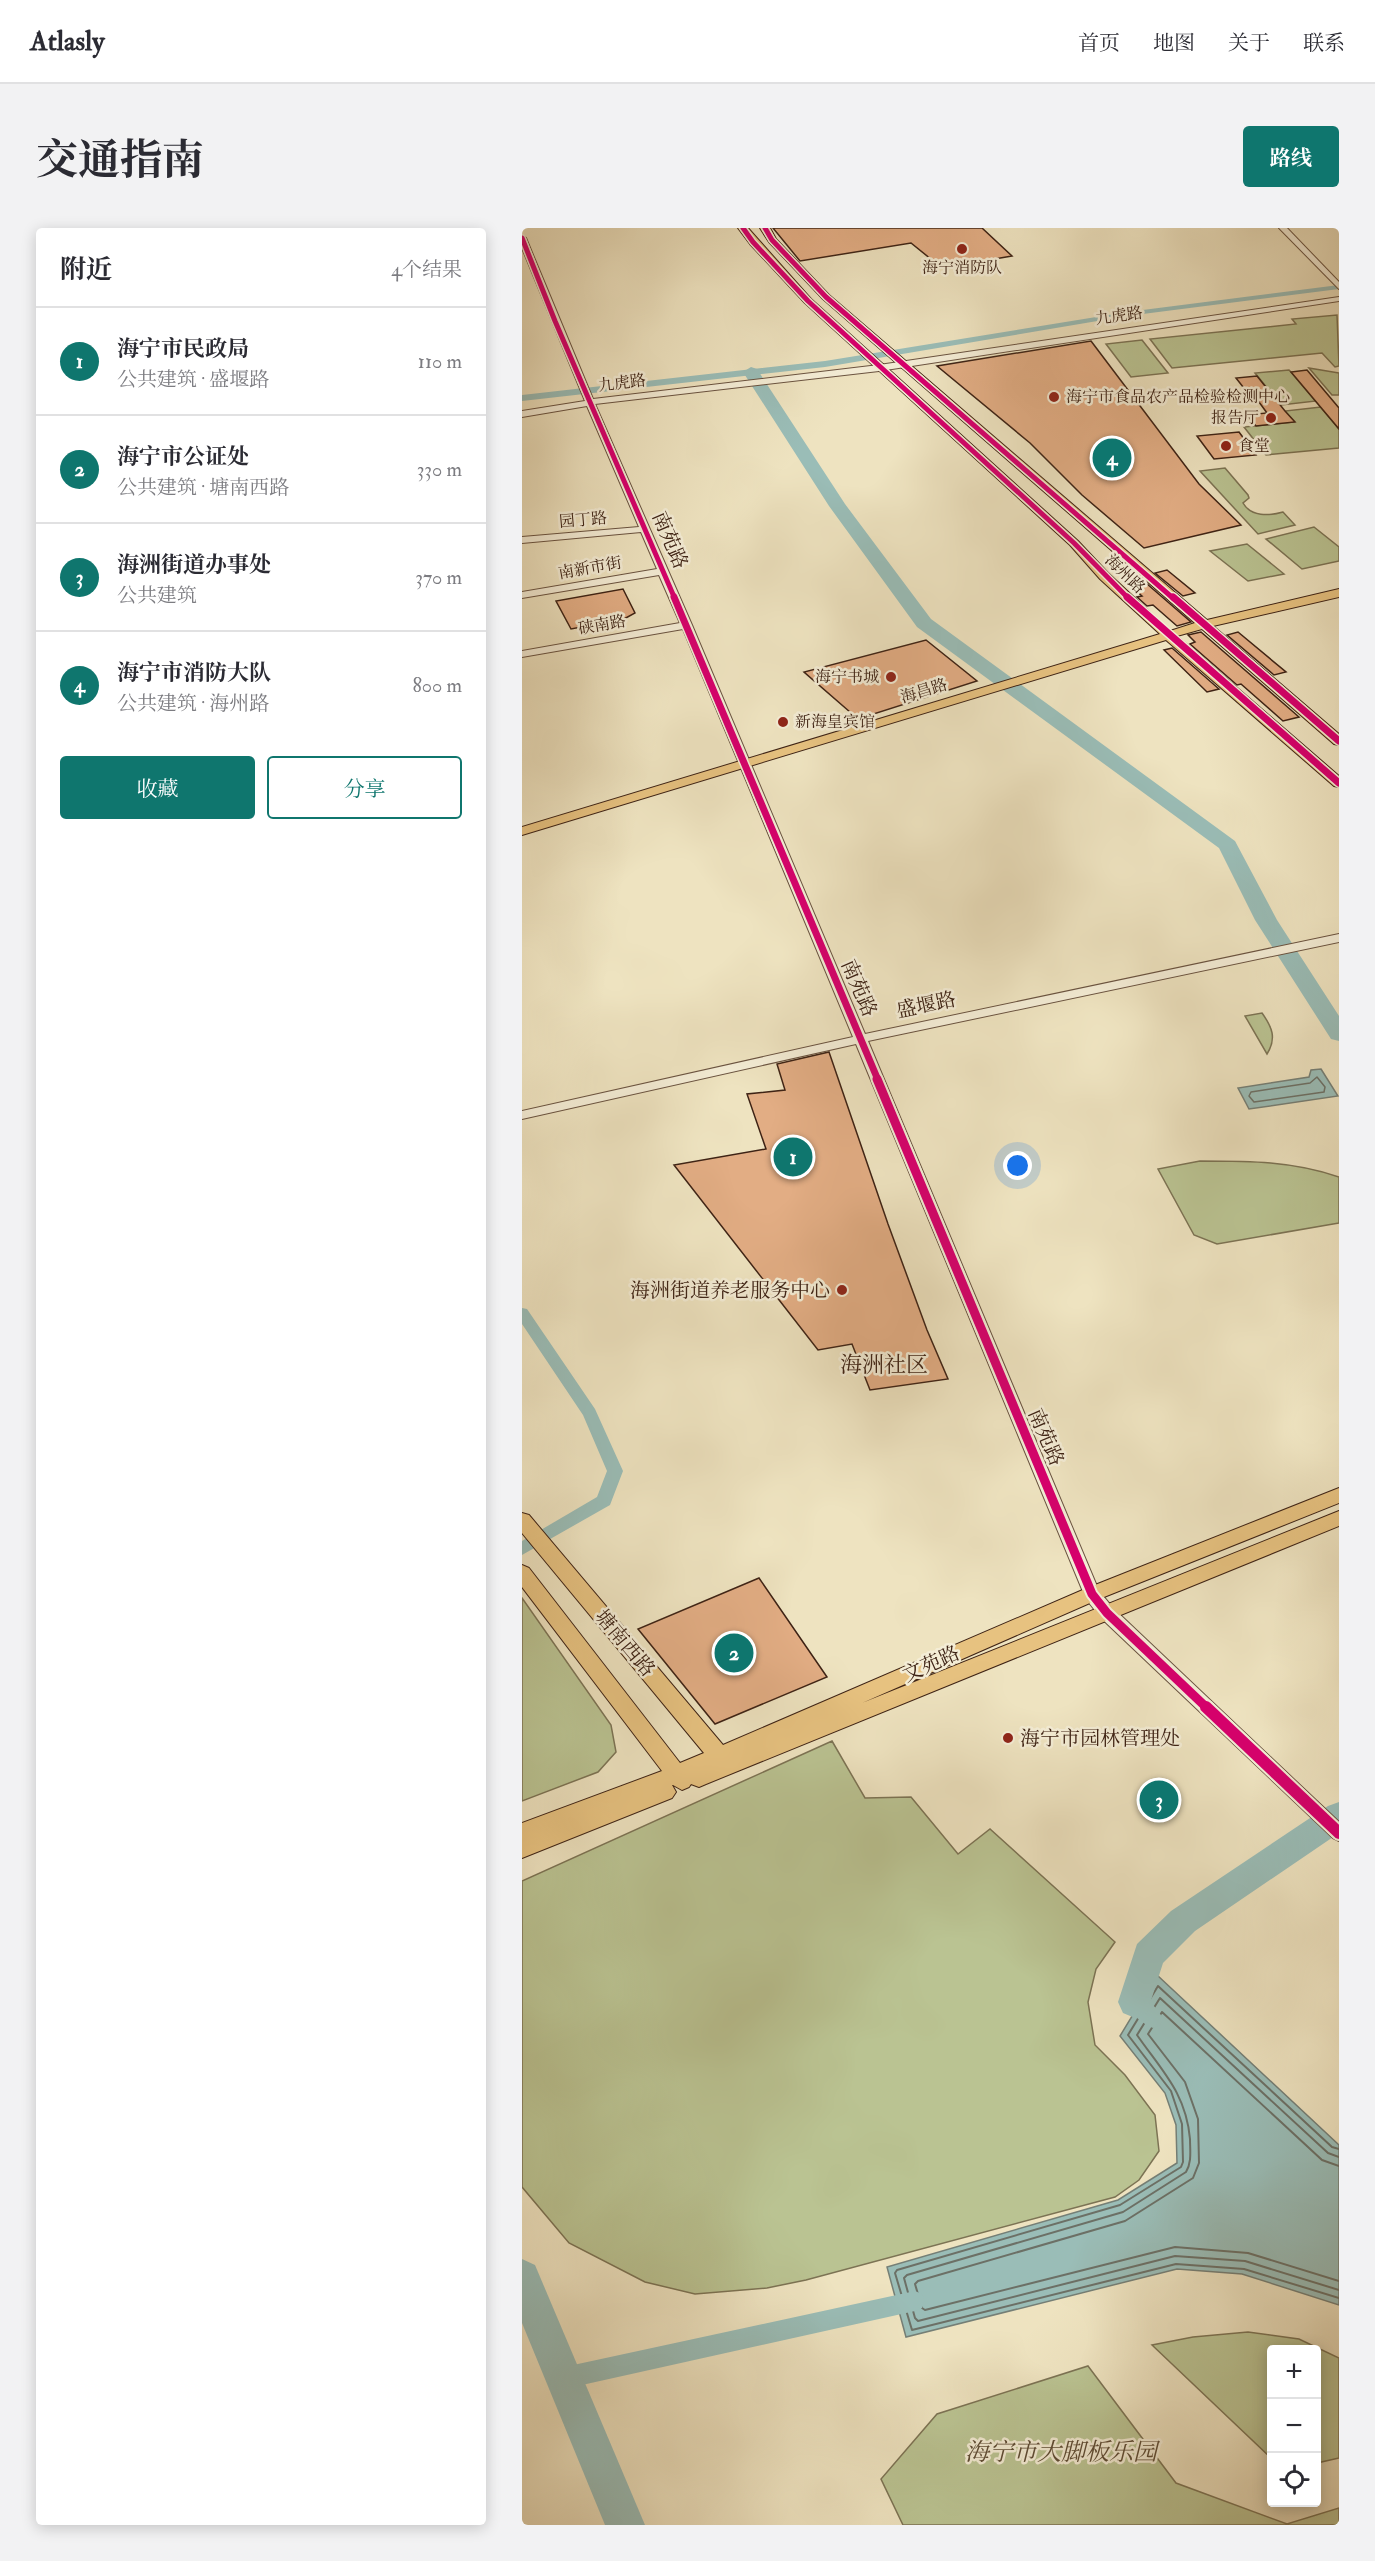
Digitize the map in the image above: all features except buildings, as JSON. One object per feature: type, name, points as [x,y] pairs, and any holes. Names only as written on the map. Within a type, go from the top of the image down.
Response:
[{"type":"main road","name":"海州路","points":[[743,228],[808,302],[1074,543],[1104,576],[1173,639],[1339,783]]},
{"type":"main road","name":"海州路","points":[[765,228],[772,240],[826,297],[1339,741]]},
{"type":"main road","name":"海昌路","points":[[522,831],[747,767],[1209,628],[1339,593]]},
{"type":"main road","name":"海昌路","points":[[1209,628],[1339,603]]},
{"type":"main road","name":"海昌路","points":[[522,841],[747,767]]},
{"type":"main road","name":"文苑路","points":[[724,1761],[1092,1594],[1339,1495]]},
{"type":"main road","name":"文苑路","points":[[522,1849],[724,1761],[1107,1613],[1339,1518]]},
{"type":"main road","name":"塘南西路","points":[[522,1520],[724,1761]]},
{"type":"main road","name":"塘南西路","points":[[524,1576],[680,1779]]},
{"type":"main road","name":"文苑路","points":[[522,1832],[680,1779]]},
{"type":"street","points":[[1283,228],[1339,287]]},
{"type":"street","name":"南苑路","points":[[522,238],[555,321],[584,383],[747,767],[1092,1594],[1107,1613],[1339,1833]]},
{"type":"street","name":"九虎路","points":[[522,414],[591,400],[789,379],[1339,299]]},
{"type":"street","name":"园丁路","points":[[522,540],[646,529]]},
{"type":"street","name":"南新市街","points":[[522,595],[664,571]]},
{"type":"street","name":"硖南路","points":[[522,654],[687,625]]},
{"type":"street","name":"盛堰路","points":[[522,1115],[861,1039],[1339,938]]},
{"type":"green space","points":[[1337,315],[1339,366],[1335,367],[1322,353],[1172,368],[1150,339],[1296,324],[1292,319]]},
{"type":"green space","points":[[1142,340],[1168,373],[1131,377],[1106,344]]},
{"type":"green space","points":[[1309,368],[1339,373],[1339,395],[1332,395]]},
{"type":"green space","points":[[1289,370],[1316,401],[1281,405],[1255,373]]},
{"type":"green space","points":[[1321,407],[1339,429],[1339,448],[1266,455],[1244,427],[1294,422],[1285,411]]},
{"type":"green space","points":[[1225,468],[1248,495],[1249,498],[1243,503],[1246,508],[1261,514],[1283,512],[1295,525],[1258,534],[1200,471]]},
{"type":"green space","points":[[1314,527],[1339,547],[1339,561],[1302,569],[1266,539]]},
{"type":"green space","points":[[1247,544],[1284,574],[1248,581],[1210,551]]},
{"type":"green space","points":[[1262,1013],[1272,1033],[1272,1043],[1267,1054],[1245,1016]]},
{"type":"green space","points":[[1200,1161],[1288,1165],[1339,1177],[1339,1223],[1217,1244],[1194,1235],[1158,1169]]},
{"type":"green space","points":[[522,1598],[611,1725],[616,1752],[598,1772],[522,1801]]},
{"type":"green space","points":[[832,1741],[865,1798],[911,1797],[958,1854],[990,1829],[1115,1942],[1096,1969],[1088,2002],[1095,2045],[1125,2075],[1155,2115],[1159,2151],[1139,2180],[1115,2197],[806,2280],[767,2288],[695,2294],[645,2282],[569,2243],[522,2187],[522,1881]]},
{"type":"green space","points":[[1248,2332],[1299,2339],[1312,2345],[1267,2345],[1267,2454],[1152,2345],[1193,2337]]},
{"type":"green space","points":[[1321,2349],[1339,2358],[1339,2458],[1321,2462]]},
{"type":"green space","name":"海宁市大脚板乐园","points":[[1088,2366],[1176,2483],[1287,2524],[1339,2508],[1339,2525],[903,2525],[881,2479],[937,2414]]},
{"type":"water","points":[[1321,1069],[1338,1096],[1249,1109],[1238,1088],[1309,1077],[1311,1070]]},
{"type":"water","points":[[1157,1975],[1339,2145],[1339,2305],[1242,2274],[1177,2269],[906,2337],[887,2267],[1118,2200],[1177,2163],[1176,2125],[1165,2093],[1120,2036]]},
{"type":"waterway","points":[[522,398],[825,364],[1127,314],[1339,287]]},
{"type":"waterway","points":[[751,372],[838,506],[924,623],[1228,845],[1266,920],[1339,1034]]},
{"type":"waterway","points":[[522,1313],[590,1413],[615,1471],[604,1501],[522,1549]]},
{"type":"waterway","points":[[1135,2002],[1149,1955],[1183,1921],[1339,1816]]},
{"type":"waterway","points":[[1135,2002],[1153,2019]]},
{"type":"waterway","points":[[522,2278],[625,2525]]},
{"type":"waterway","points":[[564,2378],[915,2301]]},
{"type":"cycle path","points":[[743,228],[753,242],[808,301],[879,368],[1074,543],[1104,576],[1168,635],[1339,783]]},
{"type":"cycle path","points":[[765,228],[772,240],[826,297],[1339,741]]},
{"type":"cycle path","points":[[522,238],[555,321],[749,771],[1092,1594],[1107,1613],[1339,1833]]},
{"type":"place","name":"海宁消防队","points":[[962,249]]},
{"type":"place","name":"海宁市食品农产品检验检测中心","points":[[1054,397]]},
{"type":"place","name":"报告厅","points":[[1271,418]]},
{"type":"place","name":"食堂","points":[[1226,446]]},
{"type":"place","name":"海宁市消防大队","points":[[1112,458]]},
{"type":"place","name":"海宁书城","points":[[891,677]]},
{"type":"place","name":"新海皇宾馆","points":[[783,722]]},
{"type":"place","name":"海宁市民政局","points":[[793,1157]]},
{"type":"place","name":"海洲街道养老服务中心","points":[[842,1290]]},
{"type":"place","name":"海宁市公证处","points":[[734,1653]]},
{"type":"place","name":"海宁市园林管理处","points":[[1008,1738]]},
{"type":"place","name":"海洲街道办事处","points":[[1159,1800]]},
{"type":"district","name":"海洲社区","points":[[884,1365]]}]
